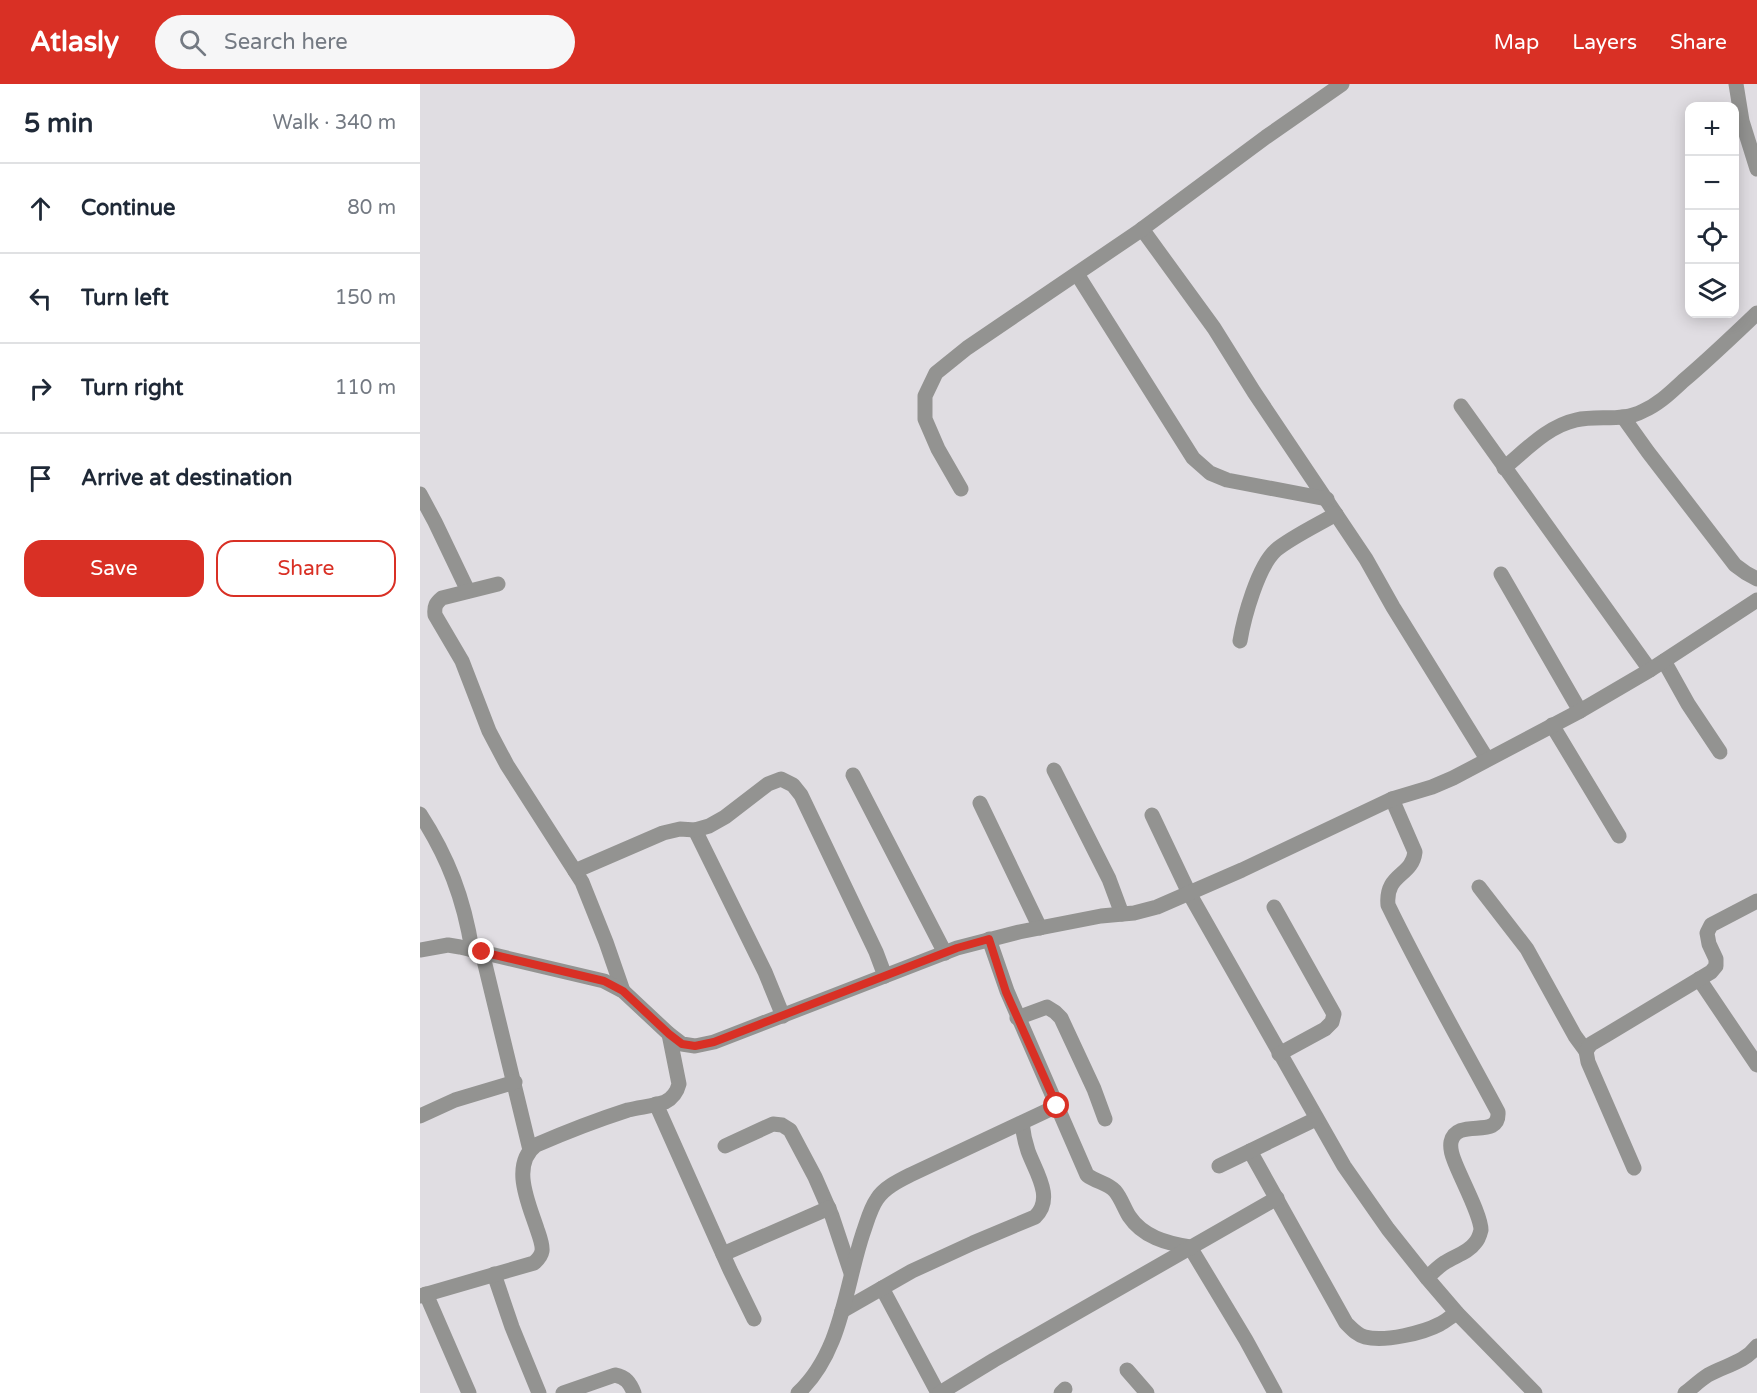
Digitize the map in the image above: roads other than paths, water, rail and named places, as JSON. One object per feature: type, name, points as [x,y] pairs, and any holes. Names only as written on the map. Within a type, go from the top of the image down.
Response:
[{"type":"street","points":[[962,489],[938,449],[926,419],[925,396],[936,373],[975,343],[1077,274],[1342,84]]},
{"type":"street","points":[[1736,84],[1742,121],[1757,169]]},
{"type":"street","points":[[1142,228],[1208,320],[1366,559],[1487,759]]},
{"type":"street","points":[[1077,274],[1194,458],[1210,473],[1227,480],[1327,499]]},
{"type":"street","points":[[1504,468],[1562,424],[1578,419],[1623,417],[1642,412],[1662,400],[1757,313]]},
{"type":"street","points":[[1461,406],[1650,670]]},
{"type":"street","points":[[1623,417],[1731,560],[1740,570],[1757,579]]},
{"type":"street","points":[[420,494],[468,591]]},
{"type":"street","points":[[1240,641],[1249,605],[1269,558],[1277,549],[1336,514]]},
{"type":"street","points":[[1501,574],[1581,711]]},
{"type":"street","points":[[498,584],[442,598],[436,602],[435,615],[462,661],[489,731],[507,765],[582,882],[623,991]]},
{"type":"street","points":[[420,951],[448,945],[604,981],[623,991],[682,1044],[695,1046],[714,1042],[945,953],[989,939],[1157,907],[1242,870],[1392,799],[1453,778],[1581,711],[1650,670],[1757,600]]},
{"type":"street","points":[[1664,661],[1688,704],[1720,752]]},
{"type":"street","points":[[1552,725],[1619,836]]},
{"type":"street","points":[[1054,770],[1109,879],[1122,914]]},
{"type":"street","points":[[853,775],[945,953]]},
{"type":"street","points":[[575,871],[663,833],[680,829],[695,830],[709,826],[725,817],[768,784],[781,779],[793,785],[801,795],[876,952],[885,976]]},
{"type":"street","points":[[1392,799],[1415,852],[1414,859],[1409,866],[1391,884],[1387,893],[1388,905],[1421,973],[1498,1112],[1495,1125],[1462,1129],[1456,1133],[1451,1142],[1451,1151],[1480,1230],[1474,1246],[1445,1262],[1427,1278]]},
{"type":"street","points":[[980,803],[1040,928]]},
{"type":"street","points":[[420,814],[448,864],[456,884],[514,1082],[530,1150]]},
{"type":"street","points":[[1152,815],[1189,893],[1344,1166],[1388,1229],[1456,1313],[1534,1393]]},
{"type":"street","points":[[695,830],[765,972],[783,1016]]},
{"type":"street","points":[[1479,887],[1527,949],[1575,1036],[1586,1051],[1588,1062],[1634,1168]]},
{"type":"street","points":[[1586,1051],[1591,1044],[1711,972],[1716,966],[1716,959],[1707,933],[1711,925],[1757,901]]},
{"type":"street","points":[[1274,907],[1335,1014],[1332,1022],[1325,1029],[1279,1054]]},
{"type":"street","points":[[989,939],[1006,992],[1087,1175],[1109,1186],[1130,1217],[1149,1235],[1172,1244],[1190,1247],[1275,1393]]},
{"type":"street","points":[[1699,980],[1757,1065]]},
{"type":"street","points":[[1017,1017],[1047,1007],[1061,1018],[1094,1089],[1105,1119]]},
{"type":"street","points":[[469,1393],[423,1295],[534,1263],[539,1258],[542,1250],[540,1236],[523,1182],[523,1168],[530,1150],[536,1145],[596,1120],[672,1098],[678,1091],[679,1084],[669,1034]]},
{"type":"street","points":[[420,1116],[455,1100],[514,1082]]},
{"type":"street","points":[[656,1104],[754,1319]]},
{"type":"street","points":[[798,1393],[820,1365],[834,1337],[851,1273],[869,1216],[877,1199],[889,1187],[910,1175],[1057,1106]]},
{"type":"street","points":[[1219,1166],[1316,1119]]},
{"type":"street","points":[[842,1311],[951,1252],[1035,1217],[1041,1212],[1043,1199],[1040,1178],[1028,1150],[1022,1123]]},
{"type":"street","points":[[724,1146],[773,1125],[782,1125],[790,1130],[815,1177],[851,1273]]},
{"type":"street","points":[[1250,1151],[1353,1331],[1364,1337],[1372,1338],[1406,1335],[1440,1324],[1456,1313]]},
{"type":"street","points":[[882,1288],[939,1393],[1277,1198]]},
{"type":"street","points":[[723,1254],[828,1208]]},
{"type":"street","points":[[494,1274],[539,1393]]},
{"type":"street","points":[[1685,1393],[1707,1376],[1749,1356],[1757,1346]]},
{"type":"street","points":[[1127,1370],[1147,1393]]},
{"type":"street","points":[[563,1393],[615,1374],[623,1376],[634,1393]]}]
